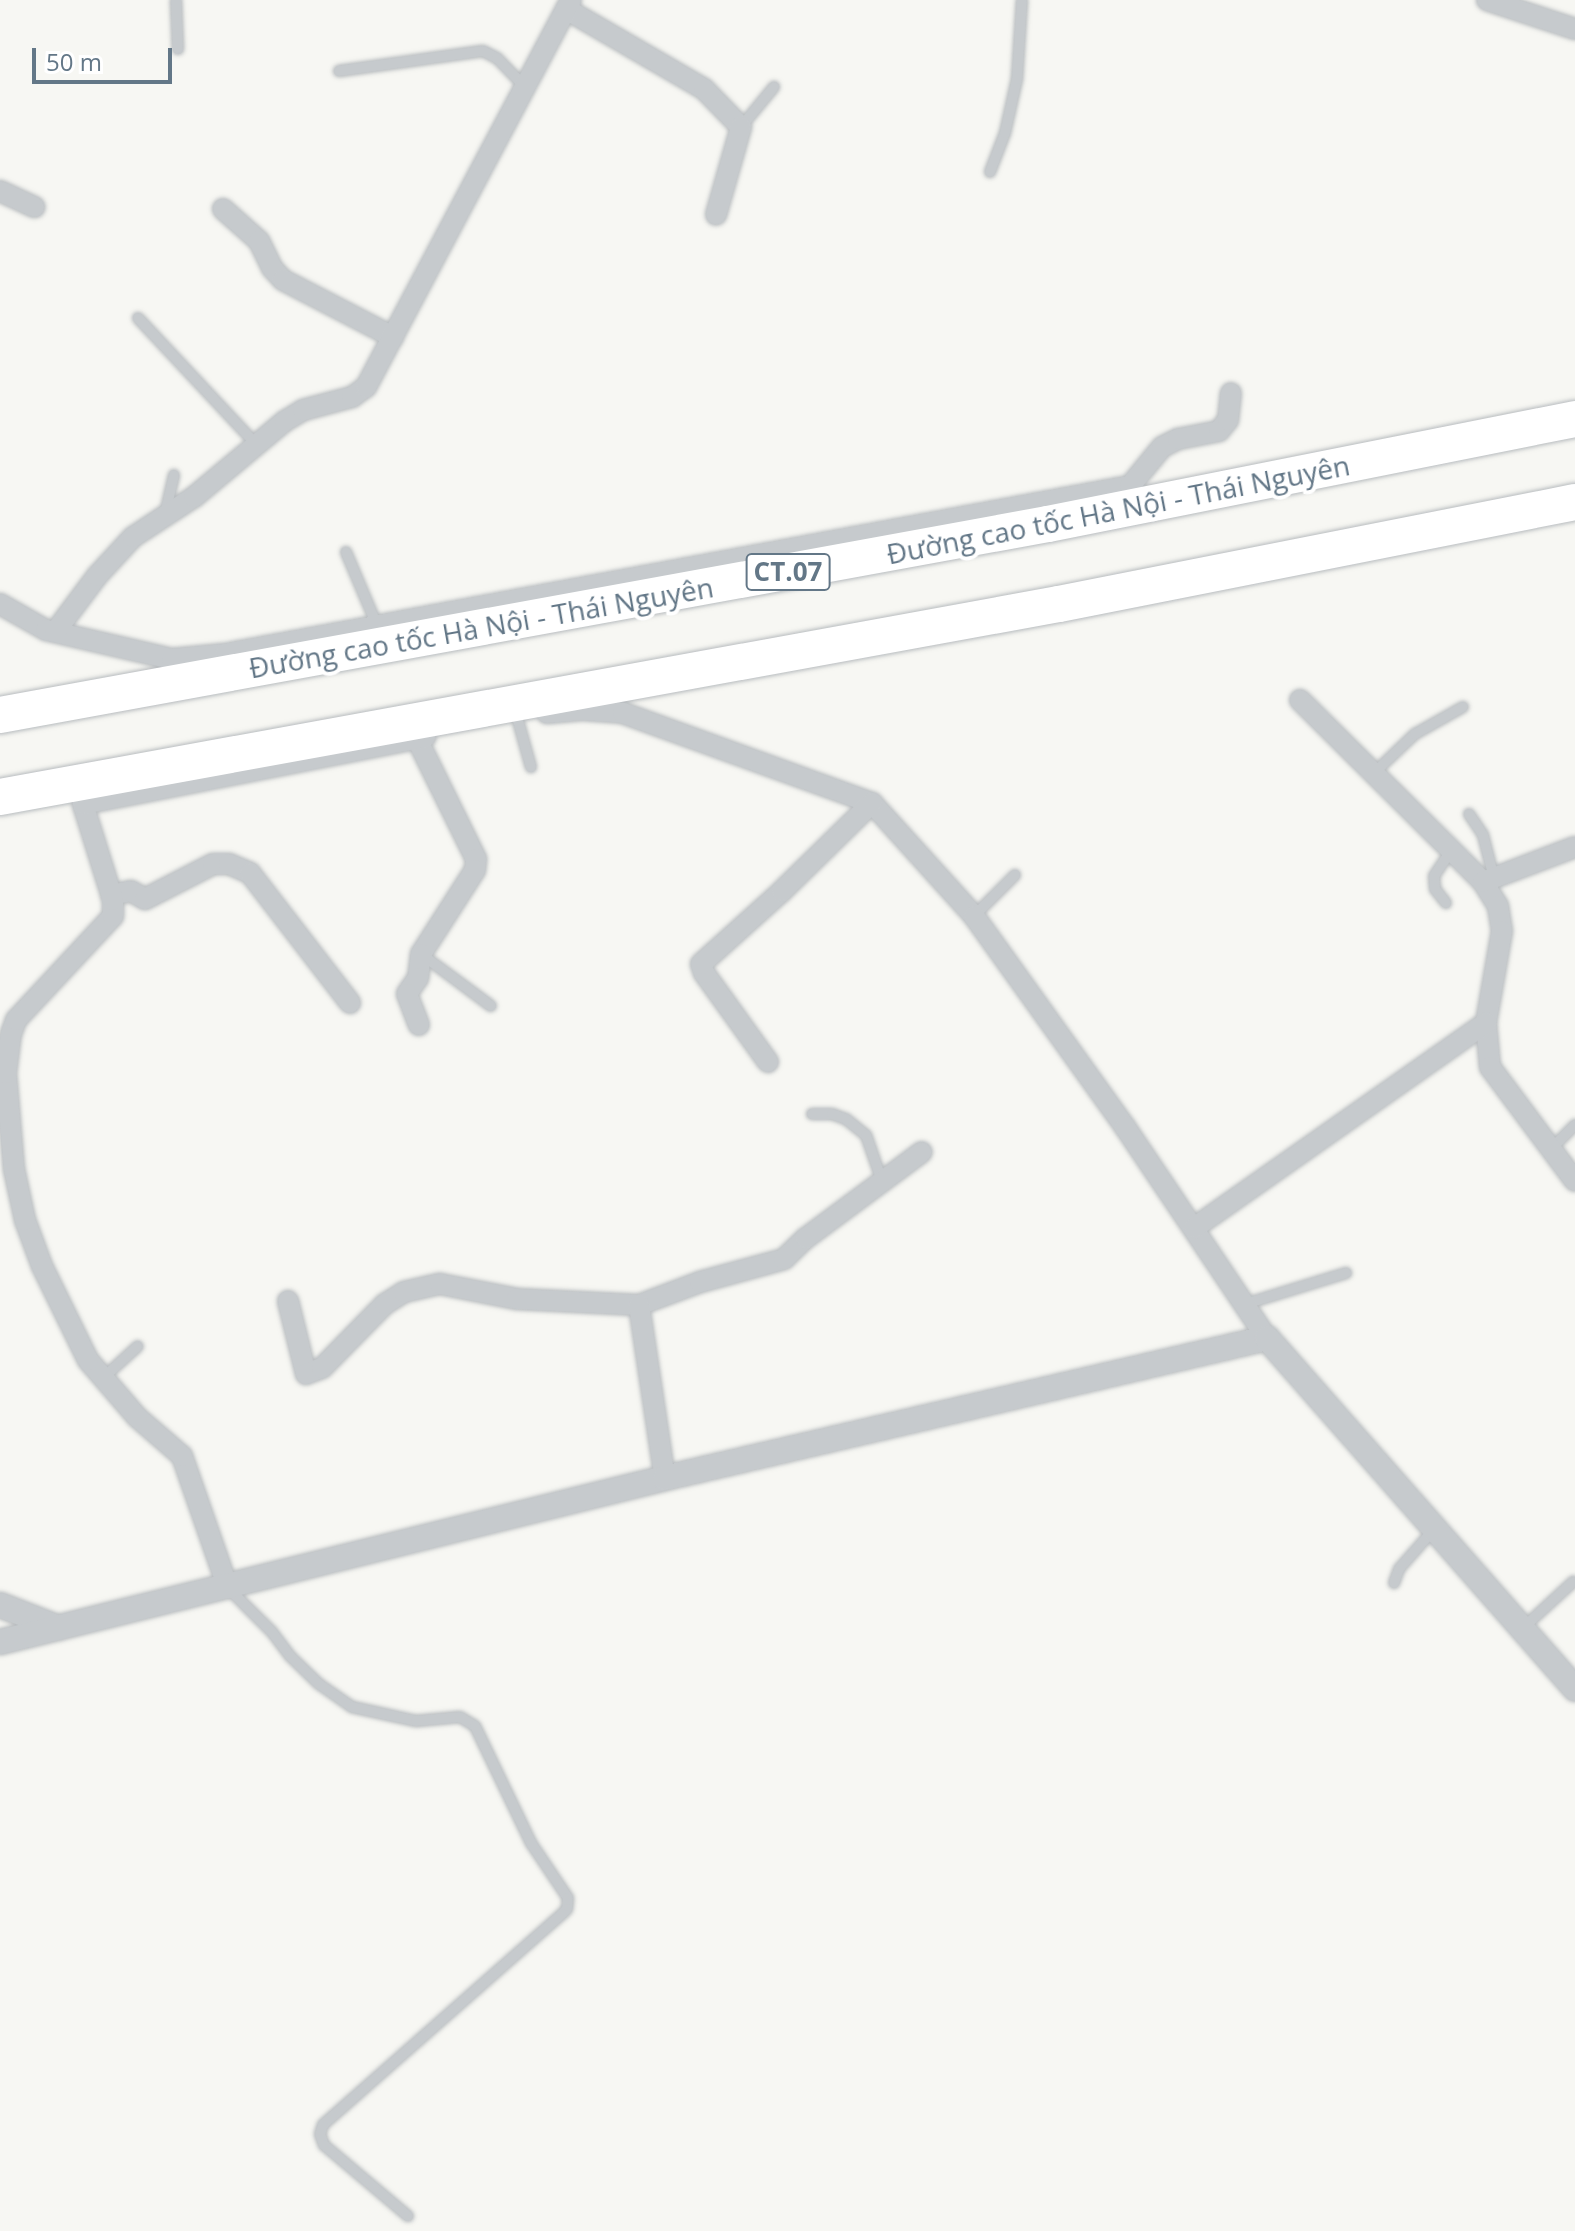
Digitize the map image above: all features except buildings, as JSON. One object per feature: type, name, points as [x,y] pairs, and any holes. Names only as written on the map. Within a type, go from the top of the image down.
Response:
[{"type":"highway","name":"Đường cao tốc Hà Nội - Thái Nguyên","points":[[0,715],[1048,524],[1575,419]]},
{"type":"highway","points":[[0,797],[1059,604],[1575,502]]},
{"type":"street","points":[[1487,0],[1575,29]]},
{"type":"street","points":[[55,632],[97,576],[133,537],[194,497],[303,410],[352,397],[366,387],[568,4],[704,89],[741,127],[716,215]]},
{"type":"street","points":[[0,191],[35,207]]},
{"type":"street","points":[[223,209],[259,241],[272,268],[283,280],[393,337]]},
{"type":"street","points":[[0,604],[55,632],[172,659],[192,659],[1130,486],[1162,447],[1178,439],[1219,431],[1228,420],[1231,393]]},
{"type":"street","points":[[1300,700],[1451,851],[1489,880],[1502,931],[1486,1023],[1490,1067],[1575,1181]]},
{"type":"street","points":[[228,1588],[182,1456],[137,1417],[103,1378],[68,1324],[25,1220],[14,1169],[6,1073],[16,1020],[113,916],[111,895],[82,809],[87,802],[517,717],[584,710],[623,713],[872,803],[974,916],[1194,1228],[1242,1305],[1267,1338],[1524,1627],[1575,1689]]},
{"type":"street","points":[[417,739],[476,859],[475,870],[421,954],[418,978],[406,999],[419,1025]]},
{"type":"street","points":[[768,1062],[704,973],[701,964],[872,803]]},
{"type":"street","points":[[1489,880],[1575,847]]},
{"type":"street","points":[[111,895],[131,891],[145,899],[213,864],[229,864],[250,873],[350,1003]]},
{"type":"street","points":[[1194,1228],[1486,1023]]},
{"type":"street","points":[[288,1301],[306,1374],[322,1368],[385,1304],[404,1292],[440,1284],[517,1299],[639,1305],[700,1282],[784,1259],[922,1152]]},
{"type":"street","points":[[639,1305],[665,1478]]},
{"type":"street","points":[[0,1642],[665,1478],[1267,1338]]},
{"type":"street","points":[[0,1605],[59,1628]]},
{"type":"lane","points":[[176,0],[178,49]]},
{"type":"lane","points":[[990,172],[1005,133],[1017,79],[1022,0]]},
{"type":"lane","points":[[339,71],[483,51],[497,58],[525,87]]},
{"type":"lane","points":[[741,127],[774,87]]},
{"type":"lane","points":[[138,318],[257,445]]},
{"type":"lane","points":[[165,514],[174,475]]},
{"type":"lane","points":[[346,552],[376,623]]},
{"type":"lane","points":[[1374,773],[1415,734],[1463,707]]},
{"type":"lane","points":[[517,717],[531,767]]},
{"type":"lane","points":[[1469,814],[1483,835],[1489,880]]},
{"type":"lane","points":[[1446,903],[1435,889],[1434,876],[1451,851]]},
{"type":"lane","points":[[974,916],[1015,875]]},
{"type":"lane","points":[[421,954],[491,1006]]},
{"type":"lane","points":[[812,1114],[832,1114],[846,1119],[866,1135],[882,1181]]},
{"type":"lane","points":[[1550,1149],[1575,1125]]},
{"type":"lane","points":[[1242,1305],[1346,1273]]},
{"type":"lane","points":[[103,1378],[138,1346]]},
{"type":"lane","points":[[1394,1583],[1399,1569],[1436,1527]]},
{"type":"lane","points":[[1524,1627],[1573,1582]]},
{"type":"lane","points":[[228,1588],[319,1684],[352,1707],[416,1721],[468,1719],[475,1726],[535,1850],[568,1898],[562,1914],[323,2125],[320,2134],[324,2145],[408,2216]]}]
